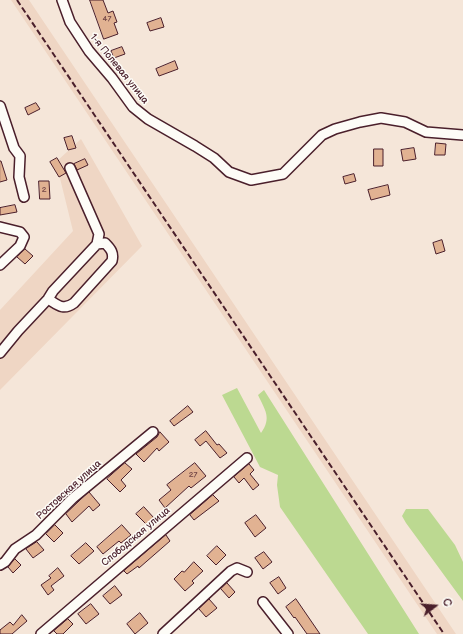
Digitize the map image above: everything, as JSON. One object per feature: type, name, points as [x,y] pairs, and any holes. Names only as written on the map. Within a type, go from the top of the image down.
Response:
[{"type":"street","name":"1-я Полевая улица","points":[[62,0],[70,22],[89,51],[112,78],[133,107],[148,118],[214,158],[229,172],[251,180],[283,174],[322,136],[335,129],[360,122],[381,118],[405,122],[426,132],[463,135]]},
{"type":"street","points":[[0,106],[14,148],[20,156],[19,177],[24,197]]},
{"type":"street","points":[[0,353],[48,299],[53,291],[97,244],[99,234],[70,168]]},
{"type":"street","points":[[0,227],[20,232],[24,237],[20,246],[0,265]]},
{"type":"street","points":[[48,299],[61,307],[69,307],[112,261],[113,256],[105,243],[97,244]]},
{"type":"street","name":"Ростовская улица","points":[[0,565],[15,549],[36,535],[73,498],[153,432]]},
{"type":"street","name":"Слободская улица","points":[[41,634],[247,458]]},
{"type":"street","points":[[163,634],[231,571],[237,568],[246,572]]},
{"type":"street","points":[[263,602],[288,634]]},
{"type":"shaded area","points":[[11,0],[29,0],[456,634],[437,634]]},
{"type":"shaded area","points":[[81,139],[142,246],[0,390],[0,310],[73,231],[56,162]]},
{"type":"green space","points":[[237,388],[261,433],[267,418],[258,395],[264,390],[419,634],[368,634],[280,507],[277,485],[278,475],[260,467],[222,395]]},
{"type":"green space","points":[[406,509],[428,509],[455,545],[463,562],[463,601],[406,523],[402,516]]},
{"type":"building","points":[[90,0],[103,0],[108,13],[113,11],[117,22],[114,23],[118,34],[104,39]]},
{"type":"building","points":[[161,18],[164,27],[150,31],[147,23]]},
{"type":"building","points":[[122,47],[125,54],[114,58],[111,51]]},
{"type":"building","points":[[175,61],[178,69],[159,76],[156,69]]},
{"type":"building","points":[[36,103],[40,109],[28,115],[25,108]]},
{"type":"building","points":[[72,136],[76,148],[68,150],[64,138]]},
{"type":"building","points":[[436,143],[446,144],[445,155],[435,155]]},
{"type":"building","points":[[414,148],[416,159],[403,161],[401,150]]},
{"type":"building","points":[[374,149],[383,149],[383,166],[374,166]]},
{"type":"building","points":[[57,158],[66,173],[59,177],[50,162]]},
{"type":"building","points":[[85,159],[88,165],[77,170],[74,164]]},
{"type":"building","points":[[0,161],[7,180],[0,182]]},
{"type":"building","points":[[354,174],[356,181],[345,184],[343,177]]},
{"type":"building","points":[[39,181],[49,181],[50,199],[40,199]]},
{"type":"building","points":[[388,185],[390,195],[371,200],[368,190]]},
{"type":"building","points":[[15,205],[17,212],[0,215],[0,208]]},
{"type":"building","points":[[442,240],[445,251],[436,254],[433,243]]},
{"type":"building","points":[[25,249],[33,256],[25,264],[17,257]]},
{"type":"building","points":[[188,406],[193,412],[174,426],[170,421]]},
{"type":"building","points":[[206,431],[217,445],[219,444],[227,453],[220,458],[206,441],[200,446],[195,440]]},
{"type":"building","points":[[160,432],[169,442],[159,451],[157,448],[144,462],[136,454],[157,437]]},
{"type":"building","points":[[125,463],[132,469],[121,480],[126,486],[120,492],[107,479]]},
{"type":"building","points":[[195,463],[206,476],[191,488],[189,486],[165,508],[159,500],[171,490],[167,485]]},
{"type":"building","points":[[249,464],[254,470],[250,474],[259,485],[253,490],[244,478],[239,483],[234,477]]},
{"type":"building","points":[[89,492],[100,505],[93,511],[89,506],[72,522],[66,514]]},
{"type":"building","points":[[213,495],[219,501],[194,520],[190,515]]},
{"type":"building","points":[[144,507],[154,518],[147,525],[136,514]]},
{"type":"building","points":[[256,515],[266,528],[255,537],[245,523]]},
{"type":"building","points":[[55,525],[63,533],[54,542],[46,534]]},
{"type":"building","points":[[122,525],[131,535],[121,543],[119,541],[103,554],[97,547]]},
{"type":"building","points":[[166,535],[170,541],[139,568],[138,566],[127,574],[124,571]]},
{"type":"building","points":[[37,542],[44,550],[33,558],[26,549]]},
{"type":"building","points":[[86,543],[94,551],[79,564],[71,556]]},
{"type":"building","points":[[217,546],[226,555],[216,565],[207,556]]},
{"type":"building","points":[[264,552],[272,562],[263,569],[255,558]]},
{"type":"building","points":[[15,559],[21,565],[13,573],[8,567]]},
{"type":"building","points":[[194,562],[203,571],[192,581],[194,583],[185,591],[174,579]]},
{"type":"building","points":[[58,568],[64,576],[51,586],[54,590],[48,595],[41,585],[51,578],[49,576]]},
{"type":"building","points":[[279,577],[286,588],[278,594],[270,583]]},
{"type":"building","points":[[227,583],[235,592],[229,598],[221,589]]},
{"type":"building","points":[[115,586],[122,595],[110,604],[103,596]]},
{"type":"building","points":[[209,599],[217,608],[206,617],[199,609]]},
{"type":"building","points":[[296,599],[320,634],[307,634],[286,607]]},
{"type":"building","points":[[91,604],[99,614],[86,624],[78,614]]},
{"type":"building","points":[[140,613],[148,623],[135,634],[127,624]]},
{"type":"building","points":[[22,615],[27,621],[12,634],[0,634],[0,630],[10,622],[13,625]]},
{"type":"building","points":[[68,619],[73,624],[63,634],[57,634],[54,631]]},
{"type":"railway","points":[[17,0],[444,634]]}]
